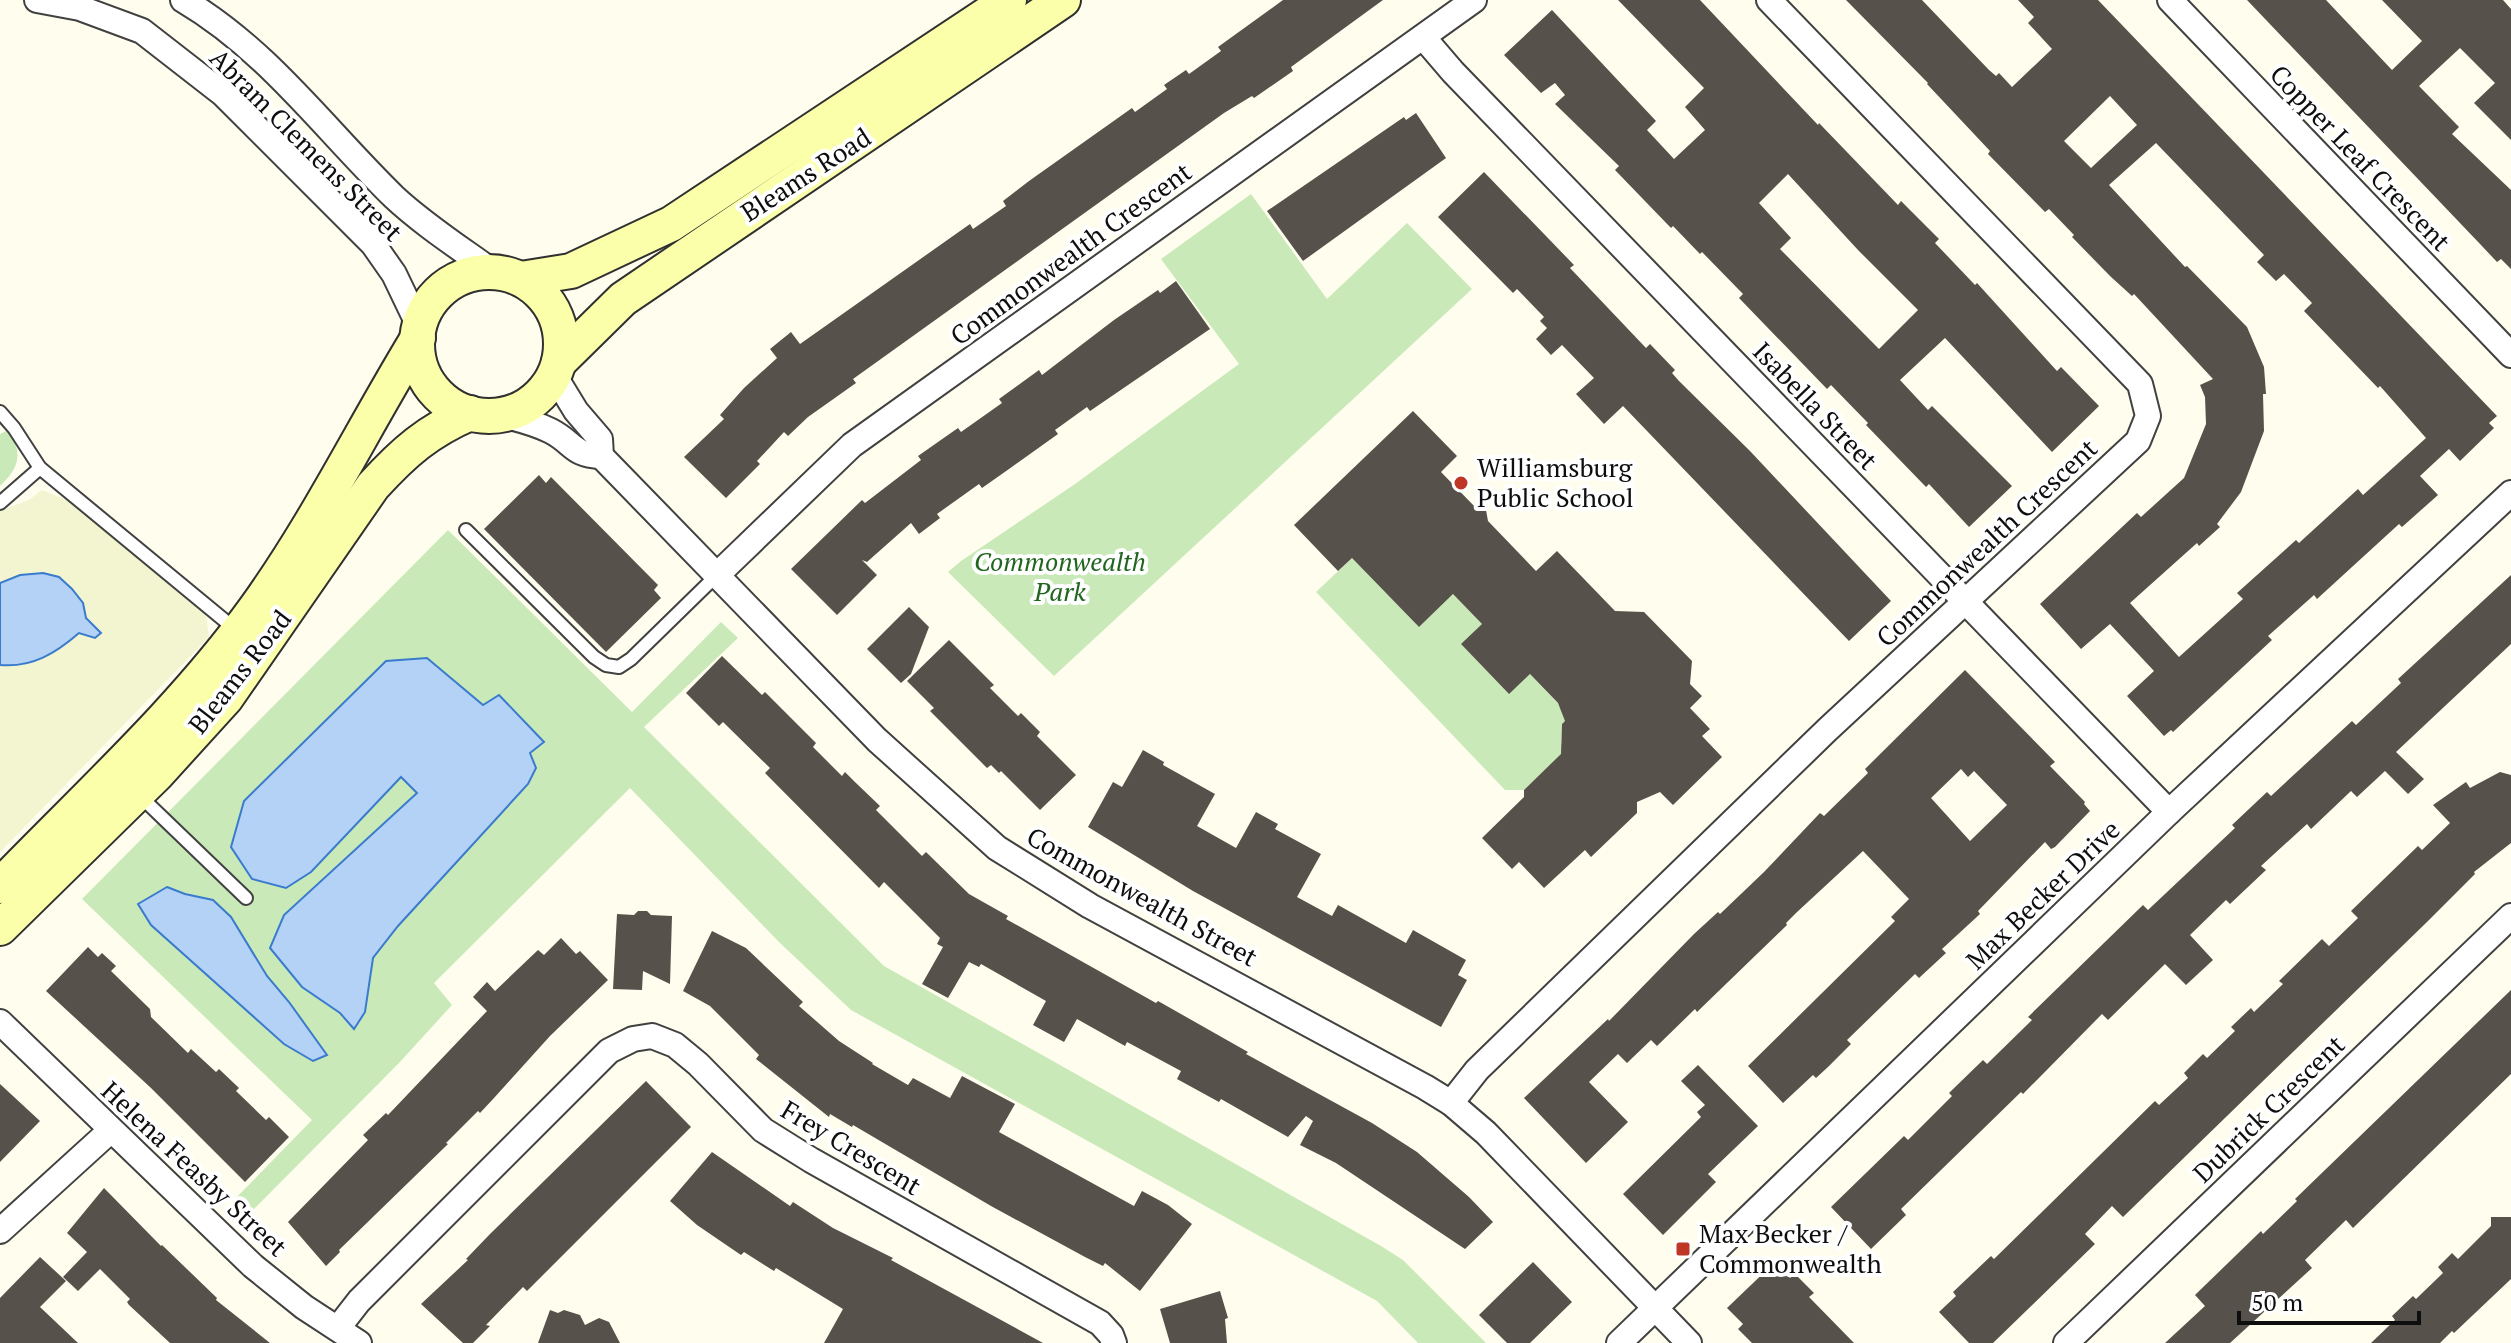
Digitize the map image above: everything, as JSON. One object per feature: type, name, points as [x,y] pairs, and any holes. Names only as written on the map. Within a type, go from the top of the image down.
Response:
[{"type":"main road","name":"Bleams Road","points":[[507,275],[571,271],[671,224],[1009,0]]},
{"type":"main road","name":"Bleams Road","points":[[557,369],[623,299],[1063,0]]},
{"type":"main road","points":[[473,274],[507,275],[537,290],[551,305],[560,333],[557,369],[542,394],[524,407],[486,414],[444,400],[430,385],[420,367],[418,332],[427,308],[439,292],[455,280],[473,274]]},
{"type":"main road","name":"Bleams Road","points":[[0,886],[191,690],[255,610],[315,515],[418,332]]},
{"type":"main road","name":"Bleams Road","points":[[0,928],[138,793],[226,698],[373,486],[397,460],[440,426],[486,414]]},
{"type":"street","name":"Abram Clemens Street","points":[[37,0],[80,8],[142,31],[223,94],[373,244],[394,274],[418,332]]},
{"type":"street","name":"Abram Clemens Street","points":[[183,0],[210,16],[246,45],[406,207],[507,275]]},
{"type":"street","name":"Commonwealth Crescent","points":[[717,575],[852,445],[1474,0]]},
{"type":"street","name":"Commonwealth Crescent","points":[[1451,1103],[1469,1078],[1827,730],[2138,441],[2148,416],[2140,384],[1769,0]]},
{"type":"street","name":"Copper Leaf Crescent","points":[[2170,0],[2511,355]]},
{"type":"street","name":"Isabella Street","points":[[1423,37],[1453,72],[2169,812]]},
{"type":"street","name":"Commonwealth Street","points":[[557,369],[576,411],[600,439],[601,456],[877,740],[997,848],[1090,906],[1234,981],[1451,1103],[1486,1133],[1689,1343]]},
{"type":"street","name":"Commonwealth Street","points":[[486,414],[528,421],[552,432],[583,455],[601,456]]},
{"type":"street","name":"Max Becker Drive","points":[[1619,1343],[2169,812],[2511,493]]},
{"type":"street","name":"Dubrick Crescent","points":[[2066,1343],[2511,916]]},
{"type":"street","name":"Helena Feasby Street","points":[[0,1022],[253,1266],[304,1307],[359,1343]]},
{"type":"street","name":"Frey Crescent","points":[[338,1328],[359,1301],[609,1051],[633,1039],[652,1036],[675,1045],[698,1064],[763,1130],[1100,1323],[1114,1343]]},
{"type":"street","points":[[0,1231],[111,1130]]},
{"type":"lane","points":[[0,412],[40,468],[237,631]]},
{"type":"lane","points":[[0,503],[40,468]]},
{"type":"lane","points":[[466,530],[594,657],[606,665],[619,667],[631,659],[717,575]]},
{"type":"lane","points":[[138,793],[246,898]]},
{"type":"green space","name":"Commonwealth Park","points":[[1251,194],[1327,299],[1407,223],[1472,289],[1054,676],[948,572],[1239,364],[1161,259]]},
{"type":"green space","points":[[8,430],[16,446],[17,460],[0,486],[0,434]]},
{"type":"green space","points":[[42,490],[69,501],[193,597],[206,615],[209,637],[0,852],[0,511],[29,500]]},
{"type":"green space","points":[[448,530],[632,712],[721,622],[738,638],[644,727],[884,966],[1381,1246],[1403,1260],[1486,1343],[1418,1343],[1377,1301],[851,1010],[780,943],[630,788],[434,983],[452,1005],[249,1214],[233,1201],[312,1120],[82,899]],"holes":[[[427,658],[483,705],[398,926],[373,958],[365,1012],[354,1028],[340,1013],[284,915],[417,793],[401,776],[311,872],[252,879],[231,846],[244,801],[386,661]],[[167,887],[213,900],[231,917],[267,976],[327,1055]]]},
{"type":"green space","points":[[1352,558],[1419,627],[1453,594],[1482,624],[1462,645],[1508,693],[1530,674],[1570,716],[1562,724],[1561,744],[1577,760],[1554,781],[1544,771],[1524,790],[1505,790],[1316,592]]},
{"type":"water","points":[[43,573],[59,577],[72,589],[83,603],[86,618],[101,633],[95,638],[79,633],[43,658],[23,664],[0,665],[0,583],[20,575]]},
{"type":"water","points":[[427,658],[483,705],[499,695],[544,742],[530,753],[536,768],[528,784],[398,926],[373,958],[365,1012],[354,1029],[340,1013],[302,987],[270,948],[284,915],[417,793],[401,777],[311,872],[286,888],[252,879],[231,847],[244,801],[386,661]]},
{"type":"water","points":[[167,887],[213,900],[231,917],[267,976],[327,1055],[313,1061],[284,1044],[151,925],[138,904]]},
{"type":"building","points":[[1283,0],[1383,0],[1291,67],[1293,71],[1254,98],[1252,96],[1224,113],[853,379],[856,383],[808,417],[788,436],[784,432],[757,461],[760,464],[726,498],[684,457],[724,419],[720,415],[744,388],[777,358],[770,349],[791,332],[800,344],[970,224],[973,229],[1006,206],[1003,201],[1029,181],[1132,108],[1135,112],[1167,89],[1164,85],[1186,70],[1189,74],[1221,51],[1218,47]]},
{"type":"building","points":[[1618,0],[1700,0],[1898,205],[1901,201],[1939,239],[1935,243],[1975,285],[1977,283],[2057,371],[2061,367],[2099,406],[2052,452],[1945,338],[1900,380],[1928,410],[1932,406],[2012,486],[1969,527],[1929,484],[1926,487],[1831,385],[1827,389],[1739,298],[1743,294],[1702,252],[1700,254],[1673,226],[1671,228],[1615,170],[1619,166],[1555,104],[1565,95],[1555,83],[1541,93],[1504,55],[1552,10],[1656,121],[1647,130],[1674,159],[1705,130],[1685,107],[1704,88]],"holes":[[[1788,174],[1918,310],[1879,349],[1780,249],[1791,238],[1759,203]]]},
{"type":"building","points":[[1846,0],[1922,0],[1989,70],[1996,76],[1999,73],[2012,87],[2052,49],[2028,23],[2034,17],[2018,0],[2098,0],[2497,416],[2489,423],[2494,428],[2460,461],[2449,449],[2420,476],[2438,495],[2402,527],[2399,524],[2317,599],[2314,595],[2268,636],[2272,640],[2173,732],[2171,730],[2164,736],[2127,696],[2154,671],[2110,624],[2081,649],[2040,604],[2137,513],[2141,517],[2184,478],[2206,424],[2205,397],[2200,385],[2213,379],[2134,294],[2132,296],[2110,276],[2072,237],[2074,235],[2049,209],[2045,212],[1988,154],[1990,151]],"holes":[[[2110,96],[2137,125],[2091,168],[2064,141]],[[2156,143],[2264,255],[2257,262],[2276,281],[2284,274],[2312,303],[2304,311],[2378,388],[2380,386],[2426,438],[2363,495],[2358,489],[2299,543],[2296,540],[2237,593],[2243,599],[2179,657],[2130,603],[2197,543],[2199,546],[2220,527],[2217,524],[2241,492],[2264,431],[2263,394],[2266,394],[2264,367],[2247,327],[2185,267],[2109,185]]]},
{"type":"building","points":[[2247,0],[2326,0],[2392,70],[2422,41],[2382,0],[2503,0],[2511,9],[2511,140],[2474,103],[2495,83],[2460,48],[2419,86],[2459,127],[2452,134],[2511,190],[2511,269],[2501,259],[2497,262]]},
{"type":"building","points":[[1416,113],[1446,158],[1303,261],[1267,211],[1404,117],[1406,120]]},
{"type":"building","points":[[1484,172],[1574,265],[1570,268],[1646,348],[1650,344],[1675,370],[1672,373],[1679,381],[1750,451],[1891,601],[1849,641],[1623,406],[1604,424],[1576,394],[1594,378],[1562,345],[1551,355],[1536,339],[1547,328],[1540,321],[1544,317],[1517,289],[1513,293],[1438,217]]},
{"type":"building","points":[[1176,281],[1210,329],[1090,411],[1087,407],[1055,430],[1058,434],[1009,469],[982,488],[979,484],[937,514],[940,518],[919,534],[911,523],[867,562],[862,560],[877,575],[837,615],[791,569],[862,500],[865,503],[921,460],[918,456],[958,428],[961,432],[1002,403],[999,399],[1039,370],[1042,375],[1114,320]]},
{"type":"building","points":[[1413,411],[1457,456],[1441,472],[1476,508],[1486,510],[1488,521],[1536,571],[1557,551],[1615,611],[1644,612],[1692,661],[1690,684],[1702,696],[1690,708],[1710,729],[1702,736],[1722,757],[1673,805],[1660,792],[1637,802],[1637,813],[1591,857],[1585,850],[1544,888],[1519,862],[1512,869],[1482,838],[1524,797],[1524,790],[1561,754],[1562,724],[1565,721],[1558,703],[1530,674],[1509,694],[1461,644],[1482,624],[1453,594],[1419,627],[1352,558],[1338,571],[1294,525]]},
{"type":"building","points":[[539,475],[546,483],[551,477],[658,585],[654,590],[661,598],[606,652],[484,529]]},
{"type":"building","points":[[2511,575],[2511,644],[2396,752],[2424,779],[2408,794],[2385,771],[2357,797],[2351,791],[2311,829],[2307,824],[2261,866],[2266,870],[2230,904],[2226,900],[2190,935],[2213,960],[2186,985],[2165,964],[2108,1020],[2102,1014],[2023,1094],[2021,1092],[1901,1209],[1906,1215],[1871,1249],[1831,1207],[1904,1136],[1908,1140],[1983,1060],[1987,1064],[2032,1020],[2028,1017],[2143,905],[2148,910],[2235,828],[2232,825],[2267,792],[2271,796],[2352,721],[2356,725],[2401,683],[2398,679]]},
{"type":"building","points":[[909,607],[929,627],[911,674],[901,683],[867,649]]},
{"type":"building","points":[[949,640],[994,685],[990,688],[1018,716],[1021,713],[1040,732],[1037,736],[1076,775],[1040,810],[1001,771],[999,773],[991,765],[987,768],[930,711],[934,708],[907,681]]},
{"type":"building","points":[[722,656],[762,695],[765,692],[816,743],[813,747],[842,776],[845,772],[880,806],[876,810],[922,856],[926,852],[969,894],[1008,916],[1006,919],[1372,1123],[1417,1152],[1493,1222],[1465,1249],[1336,1163],[1300,1145],[1313,1121],[1306,1116],[1288,1137],[1221,1099],[1219,1102],[1177,1079],[1181,1071],[1127,1042],[1125,1046],[1077,1019],[1064,1042],[1033,1025],[1046,1001],[981,964],[979,967],[969,962],[948,998],[922,984],[943,947],[937,944],[940,938],[884,882],[879,888],[765,773],[770,768],[723,722],[719,726],[686,693]]},
{"type":"building","points":[[1965,670],[2055,762],[2050,766],[2090,811],[2055,847],[2051,849],[2045,842],[1978,911],[1980,914],[1942,949],[1946,953],[1919,978],[1915,974],[1847,1040],[1851,1044],[1828,1067],[1816,1078],[1813,1075],[1783,1103],[1748,1066],[1895,921],[1891,917],[1909,899],[1863,851],[1697,1012],[1695,1009],[1657,1046],[1651,1040],[1627,1063],[1618,1054],[1589,1082],[1628,1122],[1586,1163],[1524,1098],[1609,1021],[1694,934],[1764,872],[1820,813],[1824,816],[1868,773],[1865,769]],"holes":[[[1961,769],[1968,777],[1974,771],[2007,805],[1970,841],[1931,798]]]},
{"type":"building","points":[[1143,750],[1215,794],[1197,826],[1236,848],[1256,812],[1278,824],[1275,829],[1321,854],[1297,897],[1332,916],[1338,905],[1406,943],[1413,930],[1466,960],[1458,975],[1467,980],[1441,1027],[1193,891],[1088,827],[1113,782],[1122,787]]},
{"type":"building","points":[[2500,772],[2511,775],[2511,843],[2474,872],[2428,921],[2123,1217],[2112,1206],[2085,1234],[2095,1244],[1993,1343],[1969,1343],[1939,1312],[1956,1296],[1953,1292],[1991,1256],[1994,1259],[2155,1101],[2159,1105],[2188,1078],[2184,1073],[2203,1054],[2207,1058],[2235,1031],[2231,1027],[2251,1008],[2254,1012],[2283,984],[2279,981],[2322,939],[2329,946],[2358,918],[2351,911],[2418,846],[2422,850],[2450,823],[2433,805],[2466,782],[2470,788]]},
{"type":"building","points":[[638,911],[672,916],[670,984],[643,971],[642,990],[613,989],[617,914],[634,915]]},
{"type":"building","points":[[712,931],[746,948],[803,1002],[799,1006],[839,1041],[872,1064],[908,1085],[913,1078],[950,1098],[962,1076],[1015,1104],[999,1132],[1134,1206],[1142,1191],[1168,1205],[1192,1224],[1140,1291],[1105,1263],[1103,1266],[1085,1257],[991,1206],[853,1125],[830,1114],[829,1117],[756,1059],[759,1055],[710,1006],[683,991]]},
{"type":"building","points":[[561,938],[576,954],[580,951],[608,980],[326,1266],[288,1222],[368,1140],[363,1135],[386,1113],[388,1115],[487,1011],[473,997],[487,982],[495,991],[538,950],[544,955]]},
{"type":"building","points":[[88,947],[98,957],[102,953],[116,966],[111,971],[150,1009],[151,1017],[188,1053],[191,1049],[216,1072],[219,1069],[239,1088],[236,1091],[289,1137],[245,1182],[151,1088],[46,991]]},
{"type":"building","points":[[2511,990],[2511,1074],[2353,1228],[2346,1220],[2305,1260],[2312,1268],[2230,1343],[2165,1343],[2205,1306],[2195,1295],[2261,1231],[2263,1234],[2297,1201],[2295,1199]]},
{"type":"building","points":[[1698,1065],[1758,1126],[1708,1174],[1716,1182],[1663,1235],[1623,1194],[1701,1117],[1697,1112],[1705,1105],[1681,1081]]},
{"type":"building","points":[[646,1081],[691,1127],[527,1291],[523,1287],[473,1343],[463,1343],[421,1304]]},
{"type":"building","points":[[0,1084],[40,1121],[0,1162]]},
{"type":"building","points":[[712,1152],[790,1206],[793,1202],[833,1228],[893,1258],[891,1260],[1043,1343],[824,1343],[843,1309],[776,1268],[774,1271],[744,1252],[741,1255],[697,1225],[670,1201]]},
{"type":"building","points":[[104,1188],[216,1300],[270,1343],[170,1343],[129,1305],[127,1302],[130,1299],[100,1269],[78,1291],[63,1277],[87,1252],[67,1233]]},
{"type":"building","points":[[2491,1217],[2511,1217],[2511,1279],[2440,1343],[2371,1343],[2395,1320],[2392,1316],[2413,1296],[2416,1299],[2443,1273],[2438,1267],[2452,1253],[2458,1259],[2491,1226]]},
{"type":"building","points":[[40,1257],[66,1281],[40,1307],[78,1343],[0,1343],[0,1298]]},
{"type":"building","points":[[1533,1262],[1572,1302],[1530,1343],[1507,1343],[1479,1315]]},
{"type":"building","points":[[1775,1262],[1790,1278],[1795,1274],[1814,1293],[1809,1297],[1854,1343],[1752,1343],[1738,1329],[1743,1324],[1727,1308]]},
{"type":"building","points":[[1220,1291],[1228,1318],[1225,1319],[1227,1343],[1170,1343],[1160,1309]]},
{"type":"building","points":[[550,1310],[580,1315],[585,1325],[599,1318],[609,1322],[620,1343],[538,1343]]},
{"type":"place","name":"Williamsburg Public School","points":[[1461,483]]},
{"type":"place","name":"Max Becker / Commonwealth","points":[[1683,1249]]}]
